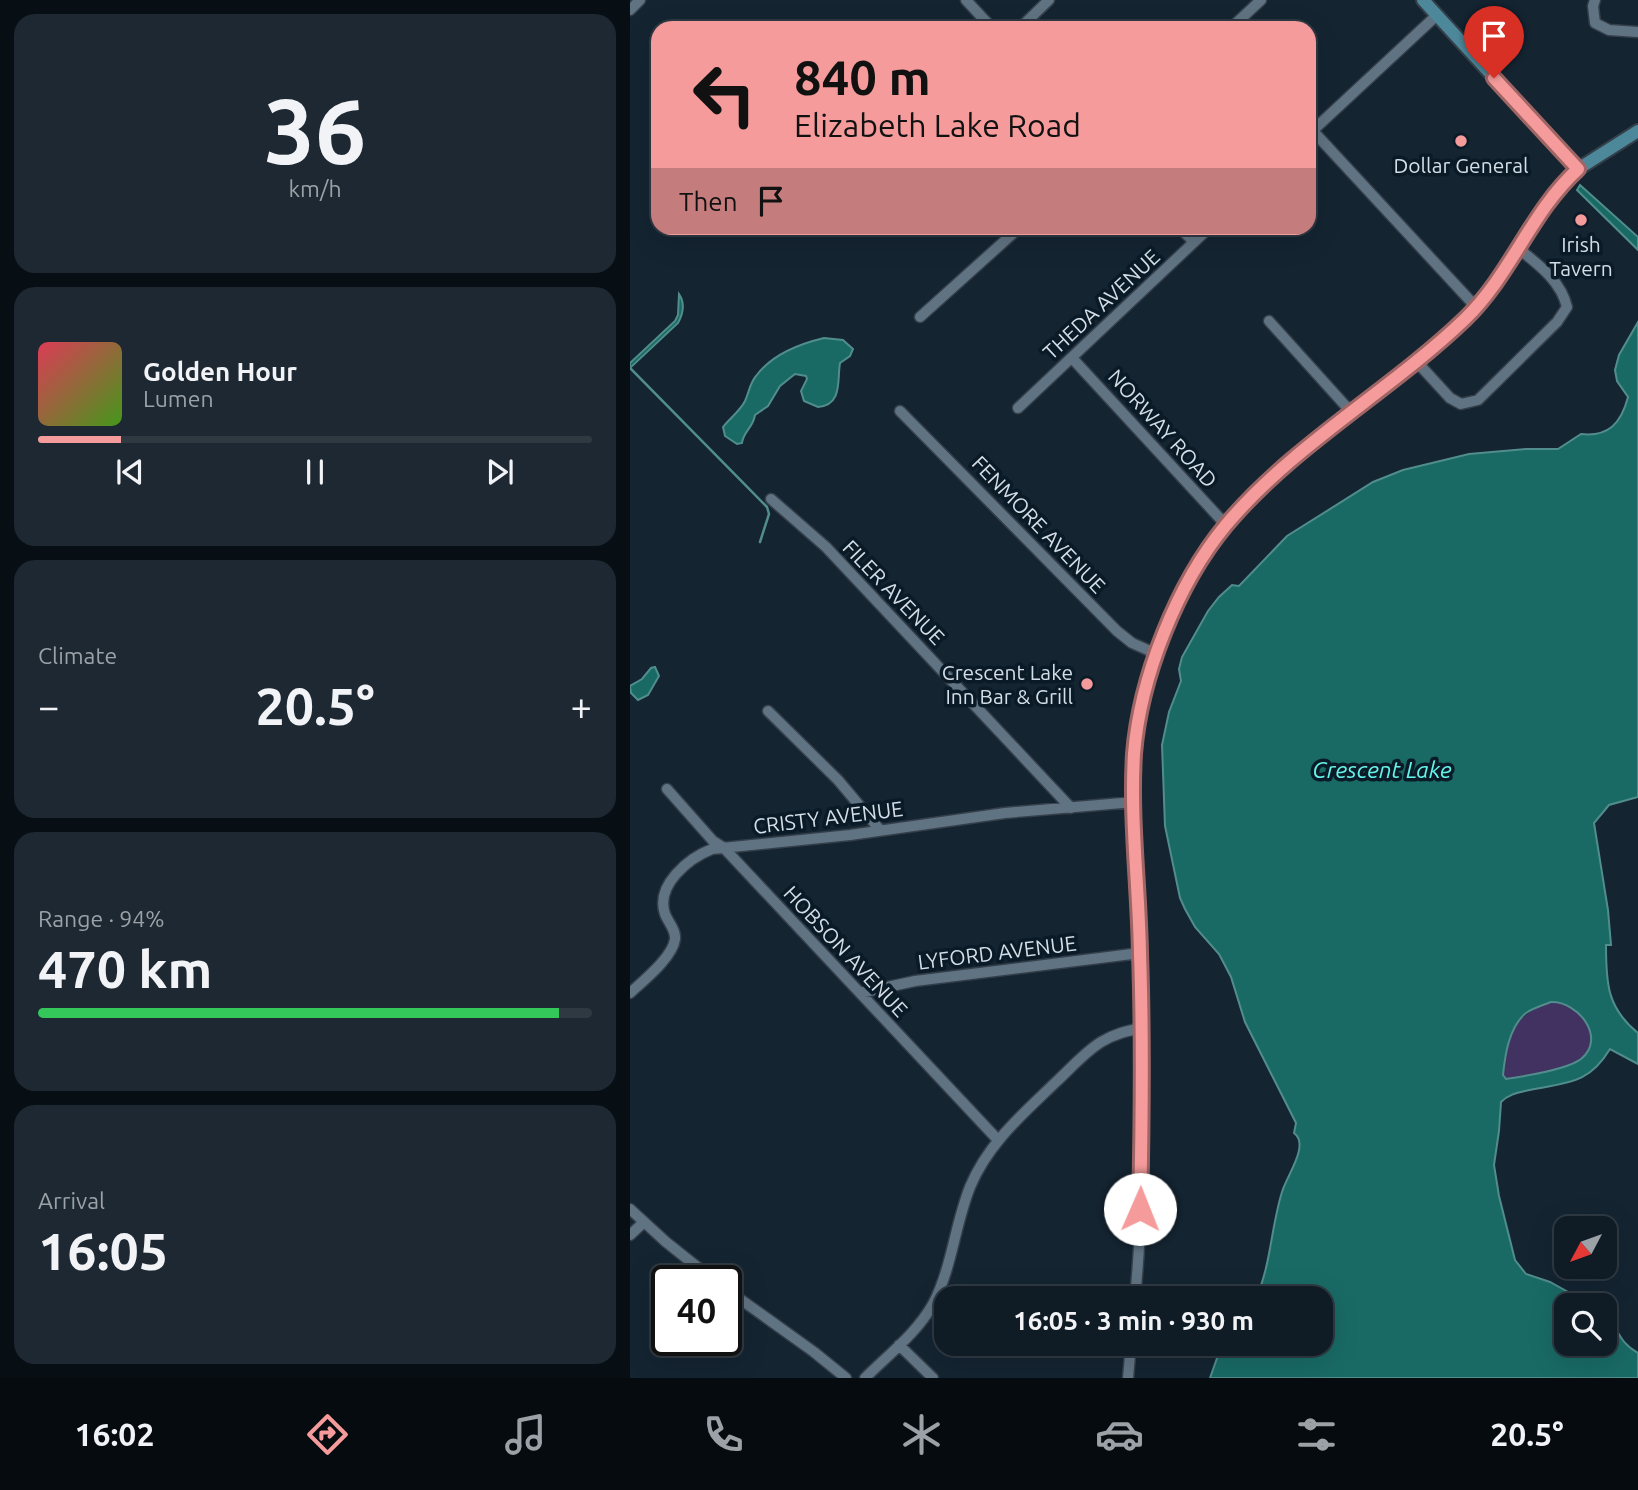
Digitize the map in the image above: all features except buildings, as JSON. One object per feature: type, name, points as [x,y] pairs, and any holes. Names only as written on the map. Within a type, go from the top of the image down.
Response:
[{"type":"main road","points":[[1423,0],[1578,169],[1638,131]]},
{"type":"street","points":[[631,8],[640,0]]},
{"type":"street","points":[[966,0],[986,21]]},
{"type":"street","points":[[1027,21],[1049,0]]},
{"type":"street","points":[[1238,21],[1261,0]]},
{"type":"street","points":[[1595,0],[1595,23],[1609,30],[1638,32]]},
{"type":"street","points":[[1316,128],[1437,15]]},
{"type":"street","points":[[1316,138],[1476,307]]},
{"type":"street","points":[[1136,1286],[1140,1209],[1141,1028],[1134,803],[1136,737],[1157,654],[1188,583],[1226,525],[1277,475],[1476,307],[1503,275],[1550,199],[1578,169]]},
{"type":"street","points":[[920,317],[1011,235]]},
{"type":"street","points":[[1187,235],[1194,242]]},
{"type":"street","name":"THEDA AVENUE","points":[[1018,408],[1202,235]]},
{"type":"street","points":[[1416,360],[1450,398],[1461,404],[1478,400],[1558,322],[1567,307],[1565,297],[1543,268],[1519,249]]},
{"type":"street","points":[[1269,321],[1352,413]]},
{"type":"street","name":"NORWAY ROAD","points":[[1072,358],[1226,525]]},
{"type":"street","name":"FENMORE AVENUE","points":[[900,411],[1117,631],[1137,646],[1157,654]]},
{"type":"street","name":"FILER AVENUE","points":[[771,499],[826,548],[1071,808]]},
{"type":"street","points":[[768,710],[838,780],[880,830]]},
{"type":"street","name":"HOBSON AVENUE","points":[[667,789],[713,841],[724,848],[998,1140]]},
{"type":"street","name":"CRISTY AVENUE","points":[[630,993],[667,956],[675,940],[674,930],[664,912],[663,895],[672,879],[702,853],[1005,813],[1134,803]]},
{"type":"street","name":"LYFORD AVENUE","points":[[860,993],[915,981],[1140,953]]},
{"type":"street","points":[[864,1378],[900,1345],[924,1318],[937,1296],[967,1194],[981,1164],[998,1140],[1096,1046],[1116,1034],[1141,1028]]},
{"type":"street","points":[[630,1209],[643,1223],[695,1265]]},
{"type":"street","points":[[630,1235],[643,1223]]},
{"type":"street","points":[[742,1300],[846,1378]]},
{"type":"street","points":[[900,1345],[933,1378]]},
{"type":"street","points":[[1128,1378],[1130,1356]]},
{"type":"shaded area","points":[[1551,1002],[1571,1008],[1586,1022],[1591,1041],[1588,1050],[1581,1059],[1566,1066],[1506,1079],[1503,1075],[1505,1061],[1514,1029],[1528,1014]]},
{"type":"water","points":[[1580,185],[1638,237],[1638,250],[1577,190]]},
{"type":"water","points":[[679,294],[683,309],[678,323],[630,368],[630,363],[675,321]]},
{"type":"water","name":"Crescent Lake","points":[[1638,322],[1638,797],[1609,805],[1594,823],[1608,910],[1611,945],[1606,945],[1610,994],[1620,1014],[1638,1033],[1638,1064],[1610,1049],[1583,1077],[1506,1098],[1501,1102],[1494,1165],[1515,1260],[1526,1274],[1550,1282],[1570,1293],[1554,1293],[1554,1356],[1617,1356],[1617,1330],[1626,1344],[1638,1353],[1638,1378],[1210,1378],[1218,1356],[1333,1356],[1333,1286],[1261,1286],[1282,1192],[1300,1145],[1294,1133],[1296,1123],[1245,1022],[1231,977],[1219,954],[1195,927],[1180,898],[1165,826],[1162,745],[1169,712],[1181,681],[1179,669],[1182,657],[1208,611],[1232,585],[1239,586],[1287,536],[1373,482],[1403,470],[1469,454],[1558,449],[1581,434],[1606,431],[1622,415],[1628,397],[1617,381],[1615,370],[1619,355]],"holes":[[[1551,1002],[1571,1008],[1586,1022],[1590,1031],[1591,1041],[1581,1059],[1545,1072],[1506,1079],[1503,1075],[1507,1050],[1520,1019],[1529,1011]]]},
{"type":"water","points":[[824,338],[843,340],[853,349],[850,356],[840,363],[837,391],[832,402],[818,407],[804,401],[801,391],[806,376],[795,374],[780,386],[768,406],[755,415],[742,443],[737,444],[725,436],[723,427],[743,405],[752,382],[762,368],[787,351]]},
{"type":"water","points":[[655,667],[659,676],[648,695],[638,700],[631,693],[630,686]]},
{"type":"waterway","points":[[630,368],[767,507],[769,514],[760,542]]},
{"type":"place","name":"Dollar General","points":[[1461,141]]},
{"type":"place","name":"Irish Tavern","points":[[1581,220]]},
{"type":"place","name":"Crescent Lake Inn Bar & Grill","points":[[1087,684]]},
{"type":"route","points":[[1140,1209],[1141,988],[1133,776],[1137,729],[1150,674],[1179,600],[1214,540],[1226,525],[1277,475],[1470,313],[1507,270],[1550,199],[1578,169],[1494,78]]}]
